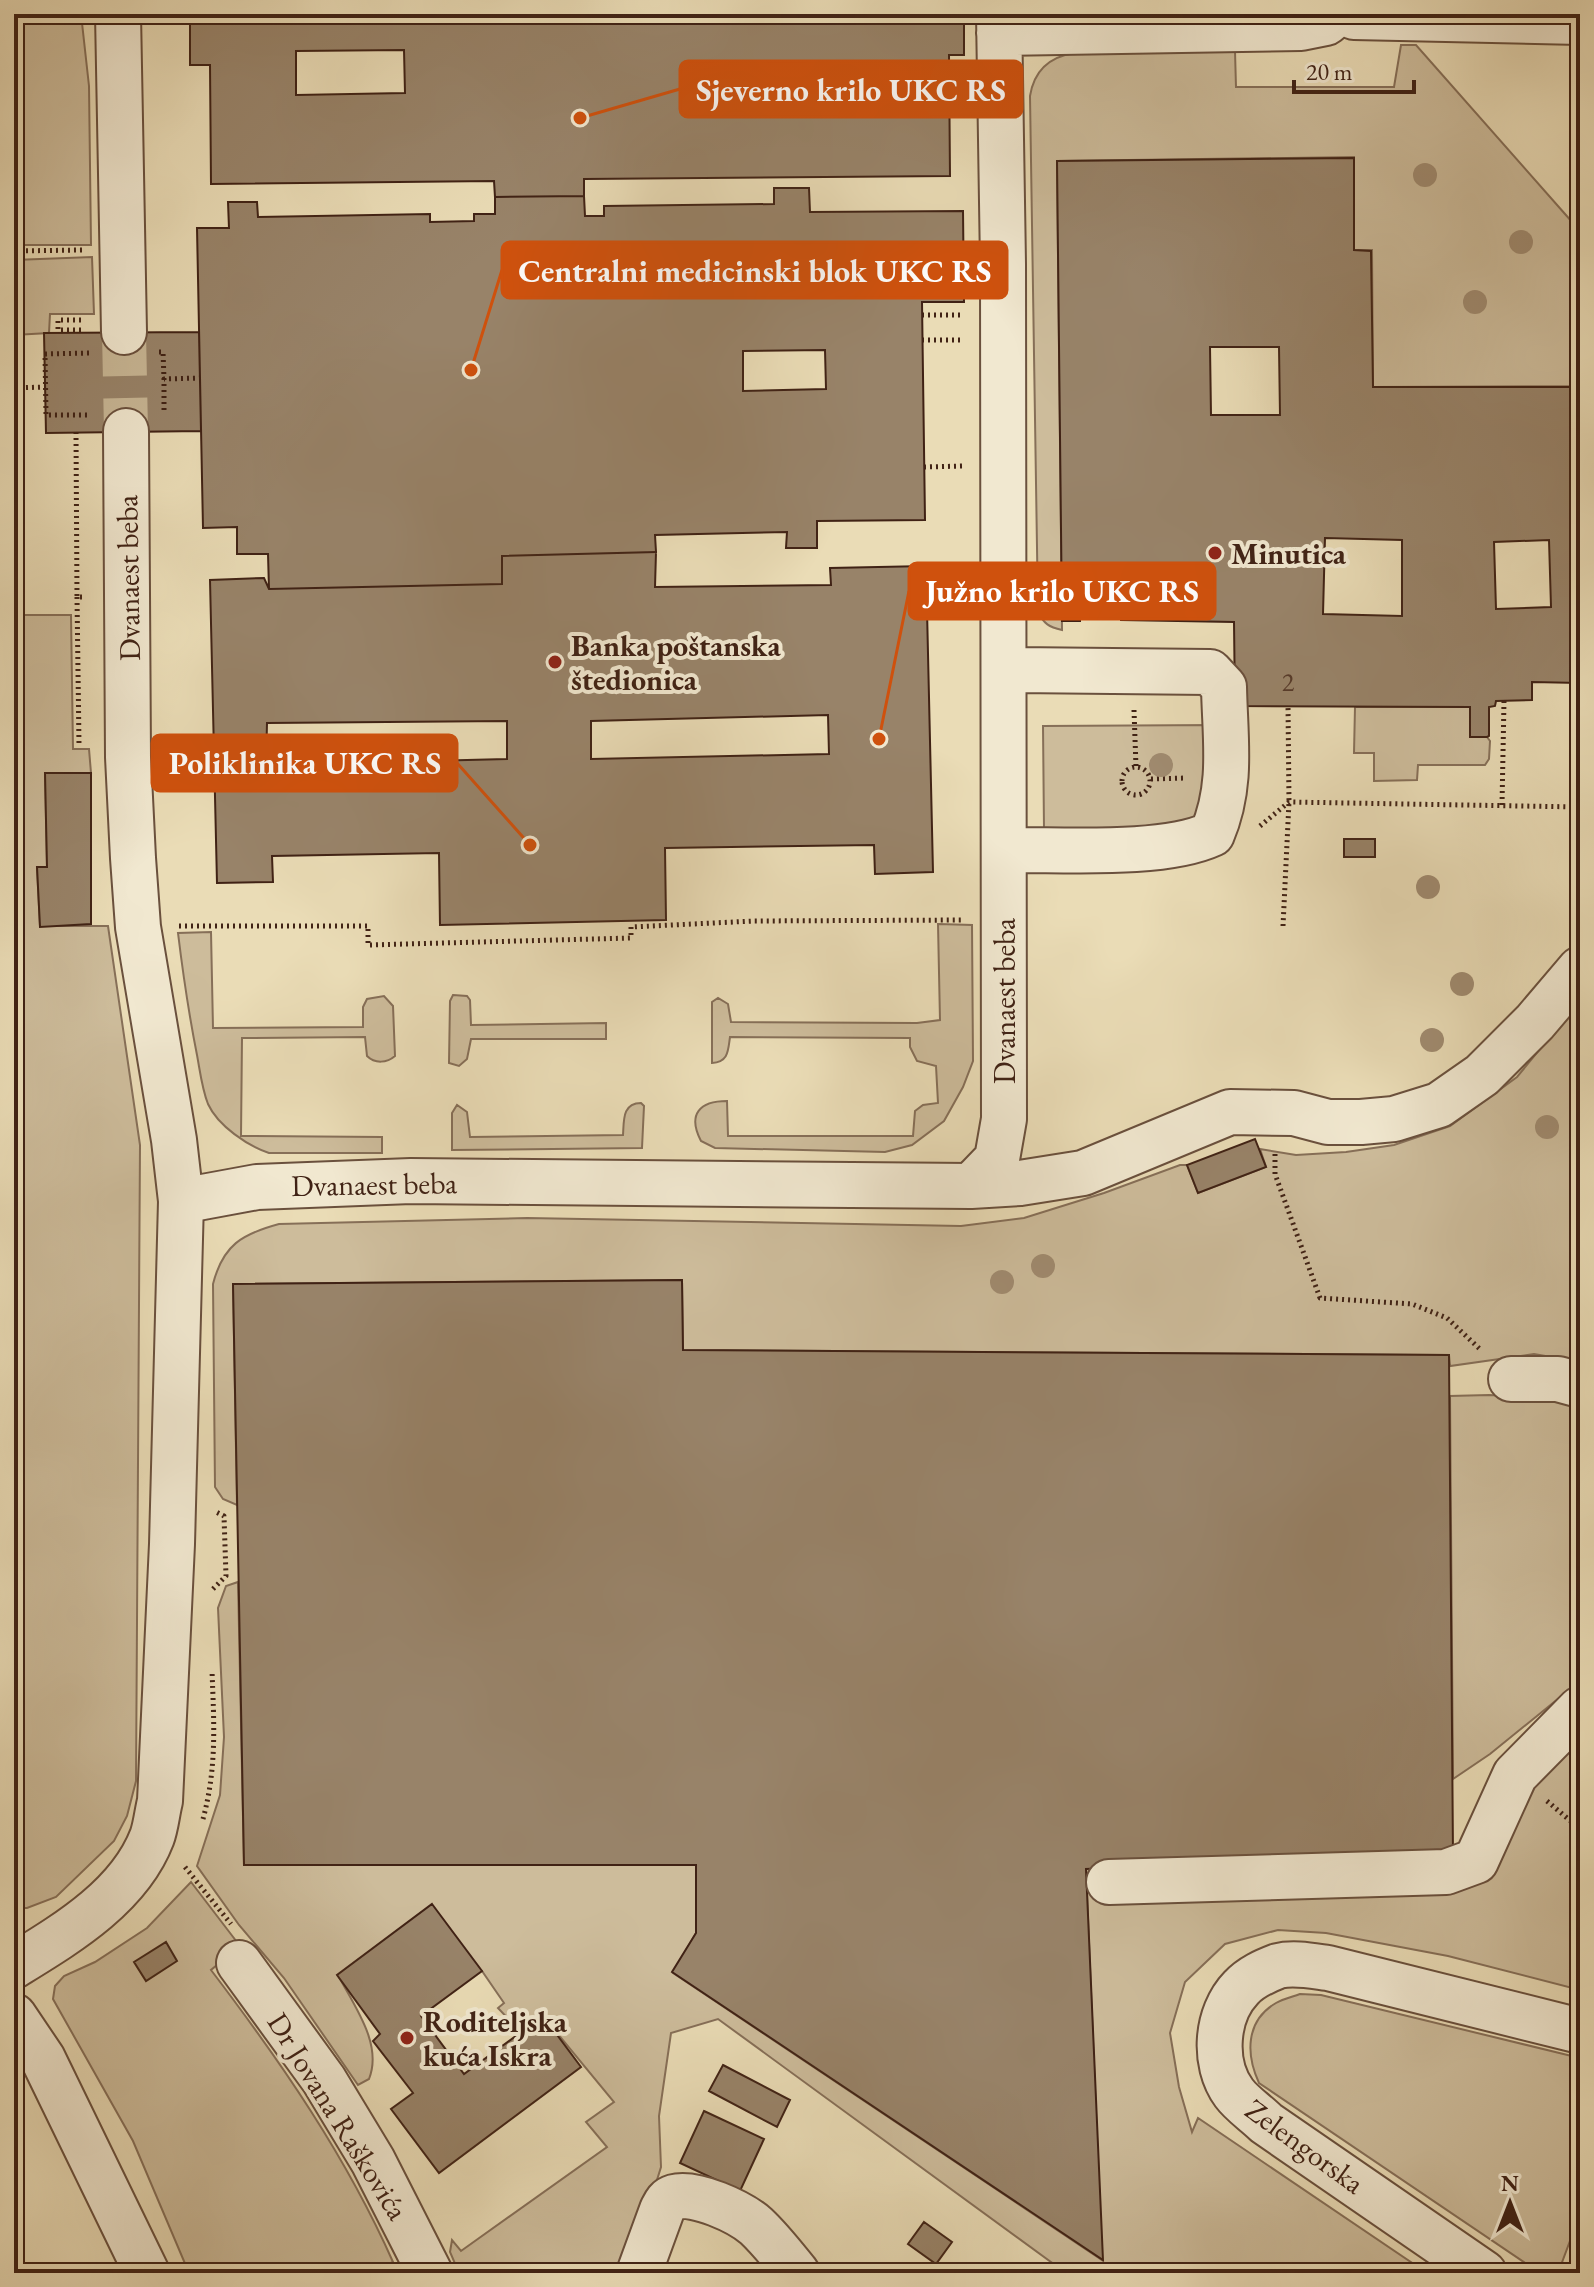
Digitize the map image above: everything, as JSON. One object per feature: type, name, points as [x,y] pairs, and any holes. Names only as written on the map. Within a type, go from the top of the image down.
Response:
[{"type":"street","points":[[99,327],[118,14]]},
{"type":"street","points":[[999,24],[1301,28],[1326,23],[1337,14]]},
{"type":"street","points":[[1347,14],[1354,17],[1580,22]]},
{"type":"street","name":"Dvanaest beba","points":[[181,1201],[257,1187],[411,1181],[971,1186],[997,1159],[1004,1119],[1005,670],[999,24]]},
{"type":"street","name":"Dvanaest beba","points":[[14,1966],[97,1910],[129,1875],[145,1853],[153,1835],[160,1801],[172,1544],[181,1201],[174,1140],[138,927],[128,757],[126,431]]},
{"type":"street","points":[[1004,850],[1148,848],[1184,844],[1212,834],[1223,806],[1227,777],[1224,687],[1210,672],[1005,670]]},
{"type":"street","points":[[971,1186],[1020,1183],[1083,1173],[1230,1112],[1275,1111],[1328,1122],[1361,1122],[1394,1119],[1439,1105],[1482,1075],[1535,1022],[1580,969]]},
{"type":"street","points":[[1511,1379],[1558,1379],[1580,1385]]},
{"type":"street","points":[[1109,1882],[1446,1872],[1461,1867],[1476,1861],[1515,1775],[1580,1709]]},
{"type":"street","name":"Dr Jovana Raškovića","points":[[239,1963],[332,2094],[373,2161],[430,2273]]},
{"type":"street","name":"Zelengorska","points":[[1484,2273],[1266,2123],[1234,2093],[1218,2053],[1225,2013],[1240,1988],[1257,1974],[1282,1965],[1298,1965],[1328,1968],[1580,2031]]},
{"type":"street","points":[[14,2016],[49,2071],[147,2273]]},
{"type":"street","points":[[639,2273],[662,2210],[667,2201],[677,2196],[703,2199],[753,2223],[797,2273]]},
{"type":"path","points":[[14,251],[84,250]]},
{"type":"path","points":[[922,315],[973,315]]},
{"type":"path","points":[[58,320],[99,327],[58,330],[58,320]]},
{"type":"path","points":[[922,340],[968,339]]},
{"type":"path","points":[[14,388],[45,387]]},
{"type":"path","points":[[76,432],[79,744]]},
{"type":"path","points":[[924,467],[977,466]]},
{"type":"path","points":[[77,597],[91,596]]},
{"type":"path","points":[[1132,670],[1136,767]]},
{"type":"path","points":[[1502,805],[1504,701]]},
{"type":"path","points":[[1283,926],[1289,802],[1288,706]]},
{"type":"path","points":[[1136,767],[1145,770],[1151,779],[1146,792],[1138,796],[1125,791],[1122,782],[1128,770],[1136,767]]},
{"type":"path","points":[[1355,804],[1580,807]]},
{"type":"path","points":[[138,927],[368,926],[368,945],[631,938],[631,927],[754,921],[1004,920]]},
{"type":"path","points":[[1275,1111],[1275,1174],[1320,1298],[1412,1304],[1447,1318],[1511,1379]]},
{"type":"path","points":[[206,1507],[224,1516],[226,1576]]},
{"type":"path","points":[[185,1867],[253,1954],[239,1963]]},
{"type":"shaded area","points":[[14,14],[81,14],[89,86],[91,245],[14,245]]},
{"type":"shaded area","points":[[1401,45],[1416,45],[1580,231],[1580,386],[1373,387],[1372,250],[1354,250],[1354,157],[1057,161],[1062,630],[1050,626],[1038,612],[1030,96],[1039,72],[1057,58],[1074,53],[1235,51],[1236,87],[1394,87]]},
{"type":"shaded area","points":[[92,257],[94,314],[50,314],[49,333],[14,335],[14,260]]},
{"type":"shaded area","points":[[14,615],[71,615],[73,749],[89,749],[91,773],[45,773],[47,867],[37,868],[40,926],[108,926],[140,1145],[136,1781],[127,1816],[114,1841],[56,1897],[27,1908],[14,1908]]},
{"type":"shaded area","points":[[1355,707],[1470,707],[1470,737],[1487,737],[1490,741],[1489,759],[1485,765],[1418,765],[1417,780],[1374,781],[1374,753],[1354,753]]},
{"type":"shaded area","points":[[1217,725],[1195,821],[1158,827],[1044,829],[1043,726]]},
{"type":"shaded area","points":[[938,924],[972,925],[973,1061],[944,1121],[912,1145],[885,1152],[715,1148],[701,1141],[695,1123],[699,1111],[710,1103],[727,1101],[728,1136],[913,1136],[915,1111],[923,1105],[938,1103],[936,1066],[917,1061],[910,1047],[910,1038],[730,1037],[725,1058],[712,1063],[712,1002],[718,998],[728,1004],[731,1022],[917,1023],[940,1020]]},
{"type":"shaded area","points":[[211,932],[213,1028],[363,1027],[363,1007],[367,999],[384,996],[393,1006],[395,1056],[385,1061],[367,1056],[365,1037],[242,1038],[241,1136],[382,1137],[382,1153],[269,1153],[234,1134],[219,1120],[208,1104],[201,1080],[178,933]]},
{"type":"shaded area","points":[[453,995],[467,996],[470,1000],[471,1025],[606,1023],[606,1039],[471,1039],[467,1059],[459,1066],[449,1063],[450,1001]]},
{"type":"shaded area","points":[[1580,1005],[1580,1362],[1534,1354],[1450,1366],[1449,1355],[683,1350],[682,1280],[233,1284],[237,1505],[223,1499],[215,1487],[213,1284],[229,1251],[254,1232],[279,1224],[527,1218],[961,1226],[1024,1218],[1180,1165],[1187,1165],[1198,1193],[1266,1167],[1260,1149],[1296,1155],[1346,1152],[1394,1145],[1450,1126],[1517,1077],[1568,1015]]},
{"type":"shaded area","points":[[641,1103],[644,1106],[642,1148],[452,1150],[452,1113],[457,1105],[467,1112],[470,1137],[623,1135],[627,1109]]},
{"type":"shaded area","points":[[1450,1396],[1556,1398],[1580,1408],[1580,1681],[1490,1754],[1453,1779]]},
{"type":"shaded area","points":[[238,1582],[244,1865],[696,1865],[696,1933],[673,1973],[1102,2260],[1086,1869],[1453,1855],[1580,1733],[1580,1990],[1448,1956],[1326,1933],[1278,1930],[1225,1944],[1185,1982],[1170,2033],[1179,2087],[1192,2132],[1198,2118],[1427,2273],[1066,2273],[718,2019],[671,2033],[659,2116],[661,2167],[628,2273],[459,2273],[450,2252],[452,2240],[461,2251],[607,2147],[586,2122],[614,2102],[543,2016],[517,2028],[498,2008],[504,2003],[482,1971],[338,1975],[370,2039],[372,2066],[369,2079],[358,2085],[284,1978],[239,1925],[197,1866],[220,1795],[224,1737],[218,1608],[226,1586]]},
{"type":"shaded area","points":[[191,1882],[240,1946],[211,1970],[311,2111],[355,2185],[393,2262],[369,2273],[189,2273],[133,2141],[53,1999],[55,1986],[64,1976],[95,1962],[147,1928]]},
{"type":"shaded area","points":[[1300,1994],[1321,1995],[1580,2058],[1580,2214],[1558,2273],[1540,2273],[1259,2083],[1250,2050],[1258,2019],[1279,2002]]},
{"type":"building","points":[[190,14],[964,14],[964,55],[949,55],[950,176],[584,179],[584,196],[495,197],[494,181],[211,184],[210,65],[190,65]],"holes":[[[404,50],[405,93],[296,95],[296,51]]]},
{"type":"building","points":[[1354,158],[1354,250],[1371,251],[1373,387],[1580,387],[1580,683],[1532,682],[1532,700],[1496,701],[1495,706],[1489,707],[1489,736],[1470,737],[1470,707],[1235,706],[1234,622],[1121,620],[1121,615],[1080,615],[1080,621],[1062,621],[1057,161]],"holes":[[[1210,347],[1279,347],[1280,415],[1211,415]],[[1325,538],[1402,540],[1402,616],[1323,614]],[[1549,540],[1551,607],[1496,609],[1494,542]]]},
{"type":"building","points":[[774,188],[809,188],[810,212],[963,211],[964,302],[922,302],[925,520],[817,521],[817,548],[786,548],[787,532],[655,535],[656,552],[502,556],[502,584],[269,589],[268,554],[237,554],[237,527],[203,528],[197,228],[229,228],[228,202],[257,202],[258,217],[430,214],[430,222],[474,221],[474,214],[495,214],[495,197],[584,196],[585,216],[604,216],[604,206],[774,204]],"holes":[[[825,350],[826,389],[743,391],[743,351]]]},
{"type":"building","points":[[199,332],[201,431],[46,433],[44,333]]},
{"type":"building","points":[[656,552],[655,587],[831,585],[830,568],[926,566],[933,872],[875,874],[874,845],[665,848],[666,920],[440,925],[439,853],[272,856],[273,882],[217,883],[210,580],[264,578],[269,589],[502,584],[502,556]],"holes":[[[828,715],[829,754],[591,759],[591,721]],[[507,721],[507,759],[266,765],[267,723]]]},
{"type":"building","points":[[45,773],[91,773],[91,924],[40,927],[37,867],[47,867]]},
{"type":"building","points":[[1344,839],[1375,839],[1375,857],[1344,857]]},
{"type":"building","points":[[1255,1139],[1266,1167],[1198,1193],[1187,1165]]},
{"type":"building","points":[[682,1280],[683,1350],[1449,1355],[1453,1855],[1086,1869],[1103,2260],[672,1972],[696,1933],[696,1865],[244,1865],[233,1284]]},
{"type":"building","name":"Roditeljska kuća Iskra","points":[[432,1904],[482,1971],[421,2016],[464,2074],[543,2016],[581,2067],[439,2173],[391,2109],[413,2093],[373,2041],[380,2034],[337,1975]]},
{"type":"building","points":[[166,1942],[177,1961],[146,1981],[134,1962]]},
{"type":"building","points":[[723,2065],[790,2100],[777,2127],[709,2091]]},
{"type":"building","points":[[704,2111],[764,2139],[740,2191],[680,2163]]},
{"type":"building","points":[[924,2222],[952,2242],[936,2264],[908,2244]]},
{"type":"tunnel","points":[[124,332],[126,431]]},
{"type":"place","name":"Sjeverno krilo UKC RS","points":[[580,118]]},
{"type":"place","name":"Centralni medicinski blok UKC RS","points":[[471,370]]},
{"type":"place","name":"Minutica","points":[[1215,553]]},
{"type":"place","name":"Banka poštanska štedionica","points":[[555,662]]},
{"type":"place","name":"Južno krilo UKC RS","points":[[879,739]]},
{"type":"place","name":"Poliklinika UKC RS","points":[[530,845]]},
{"type":"place","name":"Roditeljska kuća Iskra","points":[[407,2038]]}]
